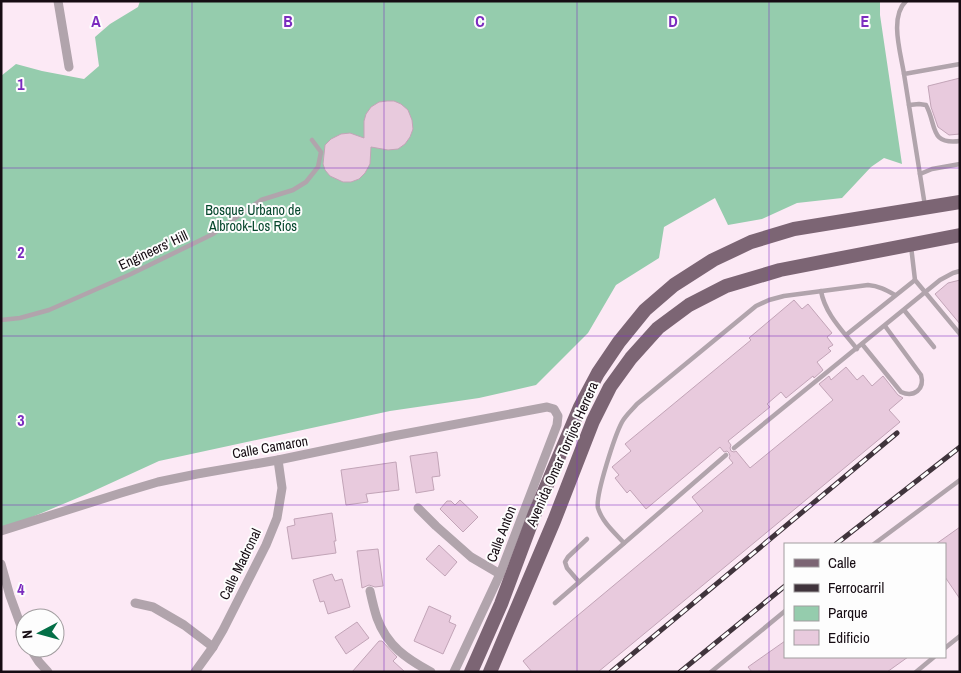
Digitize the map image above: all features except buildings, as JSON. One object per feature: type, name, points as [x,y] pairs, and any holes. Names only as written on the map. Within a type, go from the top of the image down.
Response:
[{"type":"main road","name":"Avenida Omar Torrijos Herrera","points":[[472,672],[501,604],[535,513],[580,407],[598,373],[619,342],[645,310],[674,285],[713,260],[752,242],[794,229],[960,202]]},
{"type":"main road","name":"Avenida Omar Torrijos Herrera","points":[[490,672],[554,521],[593,421],[610,388],[631,358],[658,328],[689,305],[726,286],[780,270],[960,236]]},
{"type":"street","points":[[58,1],[69,66]]},
{"type":"street","name":"Calle Camaron","points":[[1,531],[158,482],[547,408]]},
{"type":"street","name":"Calle Anton","points":[[454,672],[500,574],[557,425],[558,416],[554,409],[547,408]]},
{"type":"street","name":"Calle Madronal","points":[[195,672],[223,630],[266,545],[277,518],[282,488],[278,460]]},
{"type":"street","points":[[418,508],[471,557],[500,574]]},
{"type":"street","points":[[1,564],[15,610]]},
{"type":"street","points":[[370,591],[377,619],[388,640],[399,652],[431,672]]},
{"type":"street","points":[[135,603],[153,607],[184,625],[213,646]]},
{"type":"street","points":[[36,658],[48,672]]},
{"type":"lane","points":[[906,1],[902,5],[898,16],[897,28],[925,207]]},
{"type":"lane","points":[[904,74],[960,64]]},
{"type":"lane","points":[[909,105],[926,105],[936,133],[941,140],[950,142],[960,141]]},
{"type":"lane","name":"Engineers' Hill","points":[[1,320],[20,318],[49,310],[131,274],[214,234],[261,200],[293,190],[306,182],[318,167],[320,152],[312,140]]},
{"type":"lane","points":[[920,174],[932,169],[960,164]]},
{"type":"lane","points":[[911,245],[915,280],[960,334]]},
{"type":"lane","points":[[734,448],[940,280],[960,271]]},
{"type":"lane","points":[[846,335],[915,280]]},
{"type":"lane","points":[[624,543],[603,518],[598,508],[598,496],[615,439],[623,420],[637,404],[756,306],[769,300],[784,296],[868,285],[877,286],[896,295]]},
{"type":"lane","points":[[821,291],[828,311],[857,349]]},
{"type":"lane","points":[[904,310],[934,347]]},
{"type":"lane","points":[[862,344],[901,392],[907,395],[914,394],[921,388],[923,382],[921,375],[885,326]]},
{"type":"lane","points":[[555,603],[726,455]]},
{"type":"lane","points":[[875,543],[960,480]]},
{"type":"lane","points":[[579,582],[567,568],[566,562],[568,557],[587,539]]},
{"type":"lane","points":[[711,672],[784,612]]},
{"type":"lane","points":[[946,647],[960,636]]},
{"type":"lane","points":[[916,672],[933,658]]},
{"type":"green space","name":"Bosque Urbano de Albrook-Los Ríos","points":[[140,1],[880,1],[880,15],[902,164],[884,158],[871,167],[842,198],[797,203],[762,219],[728,225],[715,198],[664,227],[659,258],[616,285],[588,333],[536,385],[479,398],[390,411],[159,461],[1,530],[1,76],[16,64],[84,79],[99,66],[95,37],[110,24],[138,7]]},
{"type":"railway","points":[[611,672],[897,433]]},
{"type":"railway","points":[[837,543],[960,447]]},
{"type":"railway","points":[[680,672],[784,587]]}]
